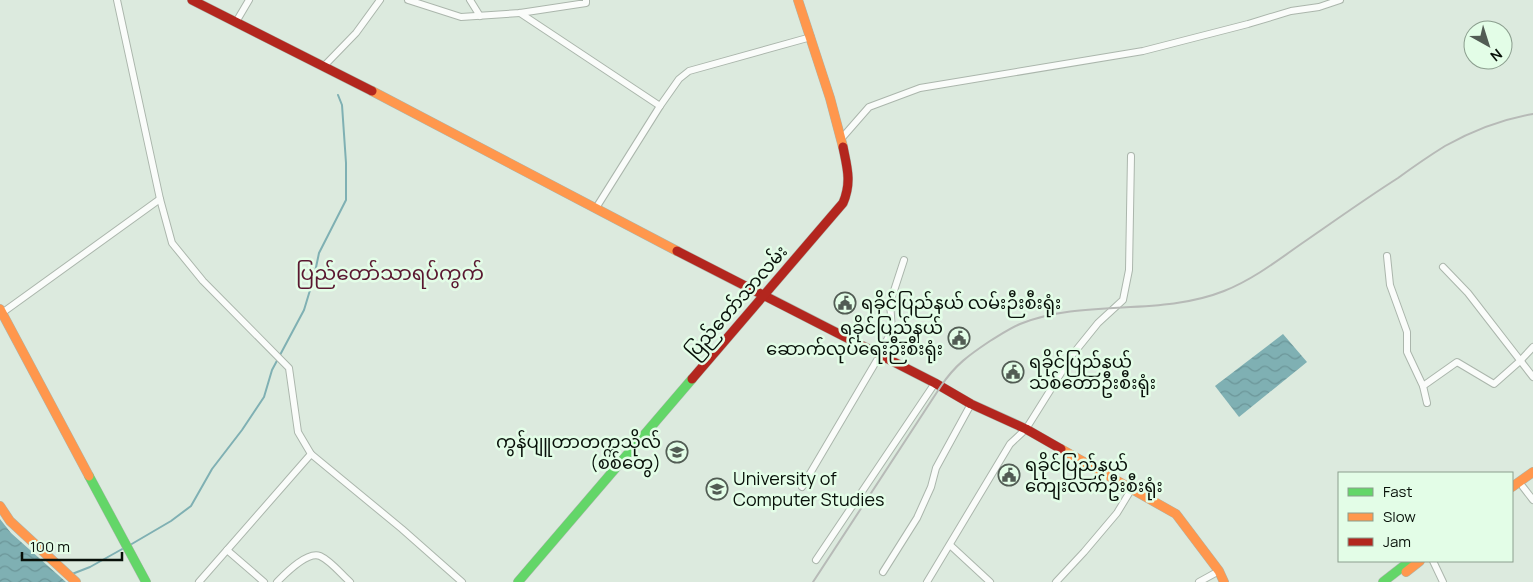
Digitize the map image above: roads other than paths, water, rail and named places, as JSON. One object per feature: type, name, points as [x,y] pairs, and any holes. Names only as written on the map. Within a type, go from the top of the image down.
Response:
[{"type":"street","points":[[117,0],[160,198],[172,243],[203,281],[289,368],[298,432],[311,454],[462,582]]},
{"type":"street","points":[[192,0],[324,66],[763,296],[935,383],[971,404],[1026,429],[1176,514],[1219,571],[1224,582]]},
{"type":"street","points":[[236,22],[249,0]]},
{"type":"street","points":[[324,66],[356,33],[380,0]]},
{"type":"street","points":[[408,0],[461,17],[520,13],[586,3],[586,0]]},
{"type":"street","points":[[470,0],[480,16]]},
{"type":"street","name":"ပြည်တော်သာလမ်း","points":[[518,582],[842,203],[847,194],[849,179],[841,139],[830,98],[798,0]]},
{"type":"street","points":[[841,139],[870,107],[920,88],[1143,52],[1291,11],[1318,7],[1340,0]]},
{"type":"street","points":[[520,13],[660,106]]},
{"type":"street","points":[[596,208],[660,106],[679,79],[689,71],[811,37]]},
{"type":"street","points":[[926,582],[1010,444],[1026,429],[1073,354],[1098,323],[1123,300],[1129,270],[1132,156]]},
{"type":"street","points":[[146,582],[1,311],[160,198]]},
{"type":"street","points":[[1387,256],[1390,285],[1407,332],[1407,352],[1423,386],[1427,403]]},
{"type":"street","points":[[802,487],[880,355],[892,330],[890,303],[904,260]]},
{"type":"street","points":[[1443,266],[1468,293],[1533,377]]},
{"type":"street","points":[[1423,386],[1457,362],[1494,384],[1533,347]]},
{"type":"street","points":[[816,560],[935,383]]},
{"type":"street","points":[[883,572],[917,518],[931,487],[936,468],[971,404]]},
{"type":"street","points":[[199,582],[311,454]]},
{"type":"street","points":[[1513,486],[1533,472]]},
{"type":"street","points":[[1513,493],[1533,480]]},
{"type":"street","points":[[1523,487],[1533,500]]},
{"type":"street","points":[[1056,582],[1117,514],[1131,490]]},
{"type":"street","points":[[0,506],[10,521],[76,582]]},
{"type":"street","points":[[950,545],[990,582]]},
{"type":"street","points":[[227,550],[264,582]]},
{"type":"street","points":[[278,582],[303,560],[313,555],[320,556],[330,563],[350,582]]},
{"type":"street","points":[[1383,582],[1409,562]]},
{"type":"street","points":[[1393,582],[1419,562]]},
{"type":"street","points":[[1433,562],[1443,582]]},
{"type":"street","points":[[1199,582],[1219,571]]},
{"type":"water","points":[[1283,334],[1307,362],[1239,417],[1215,386]]},
{"type":"water","points":[[0,519],[11,533],[66,582],[0,582]]},
{"type":"waterway","points":[[130,545],[171,521],[191,506],[212,469],[264,397],[272,370],[304,310],[319,253],[346,200],[346,163],[342,105],[338,95]]},
{"type":"waterway","points":[[72,574],[90,567],[124,548]]},
{"type":"railway","points":[[813,582],[946,379],[963,361],[990,341],[1016,326],[1045,316],[1096,309],[1174,303],[1199,299],[1224,291],[1264,270],[1445,146],[1488,126],[1533,114]]},
{"type":"place","name":"ရခိုင်ပြည်နယ် လမ်းဉီးစီးရုံး","points":[[845,303]]},
{"type":"place","name":"ရခိုင်ပြည်နယ် ဆောက်လုပ်ရေးဉီးစီးရုံး","points":[[959,338]]},
{"type":"place","name":"ရခိုင်ပြည်နယ် သစ်တောဦးစီးရုံး","points":[[1013,372]]},
{"type":"place","name":"ကွန်ပျူတာတက္ကသိုလ် (စစ်တွေ)","points":[[677,452]]},
{"type":"place","name":"ရခိုင်ပြည်နယ် ကျေးလက်ဦးစီးရုံး","points":[[1009,475]]},
{"type":"place","name":"University of Computer Studies","points":[[717,489]]},
{"type":"district","name":"ပြည်တော်သာရပ်ကွက်","points":[[390,273]]}]
